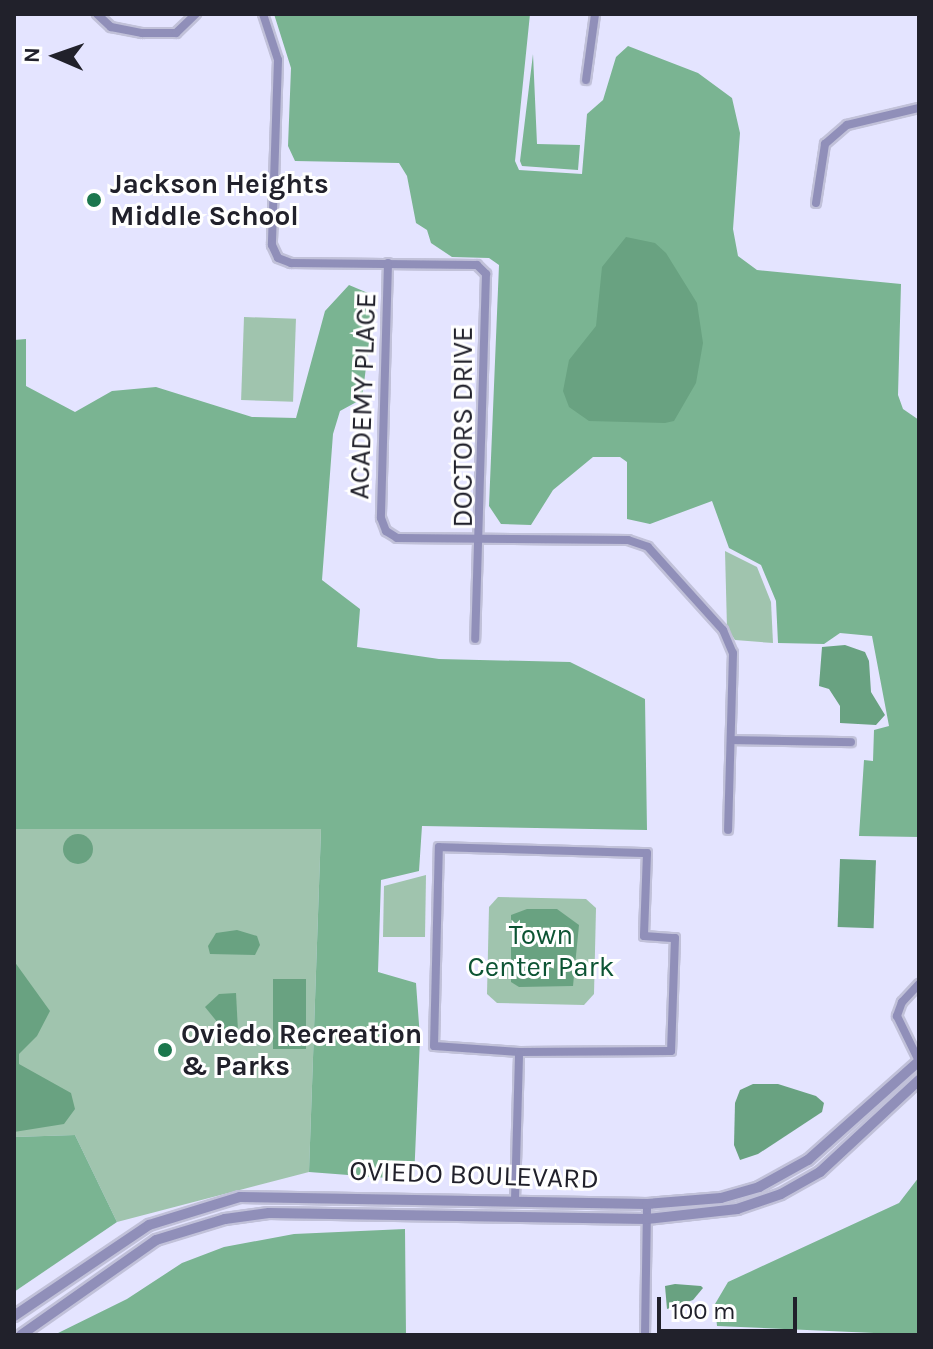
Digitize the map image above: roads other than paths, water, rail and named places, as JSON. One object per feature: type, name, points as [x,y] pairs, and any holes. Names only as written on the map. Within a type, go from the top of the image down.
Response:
[{"type":"street","points":[[97,14],[111,27],[142,33],[176,33],[196,14]]},
{"type":"street","name":"DOCTORS DRIVE","points":[[263,14],[278,60],[272,245],[278,258],[291,263],[477,265],[486,274],[479,539],[628,540],[648,547],[730,642],[732,740],[728,830]]},
{"type":"street","points":[[586,80],[595,14]]},
{"type":"street","points":[[816,203],[825,144],[847,125],[919,108]]},
{"type":"street","name":"ACADEMY PLACE","points":[[388,263],[381,518],[386,531],[397,538],[479,539]]},
{"type":"street","points":[[475,639],[479,539]]},
{"type":"street","points":[[732,740],[851,742]]},
{"type":"street","points":[[439,847],[647,853],[644,936],[675,938],[671,1051],[519,1052],[434,1046],[439,847]]},
{"type":"street","points":[[919,984],[902,1002],[897,1016],[919,1061]]},
{"type":"street","points":[[519,1052],[515,1199],[543,1217]]},
{"type":"street","name":"OVIEDO BOULEVARD","points":[[14,1316],[149,1225],[201,1205],[289,1194],[647,1204],[721,1198],[777,1180],[808,1160],[919,1061]]},
{"type":"street","name":"OVIEDO BOULEVARD","points":[[21,1335],[156,1240],[225,1219],[269,1213],[647,1219],[712,1215],[781,1194],[853,1144],[919,1080]]},
{"type":"street","points":[[645,1335],[647,1204]]},
{"type":"place","name":"Jackson Heights Middle School","points":[[94,200]]},
{"type":"place","name":"Oviedo Recreation & Parks","points":[[165,1050]]},
{"type":"park label","name":"Town Center Park","points":[[541,951]]}]
